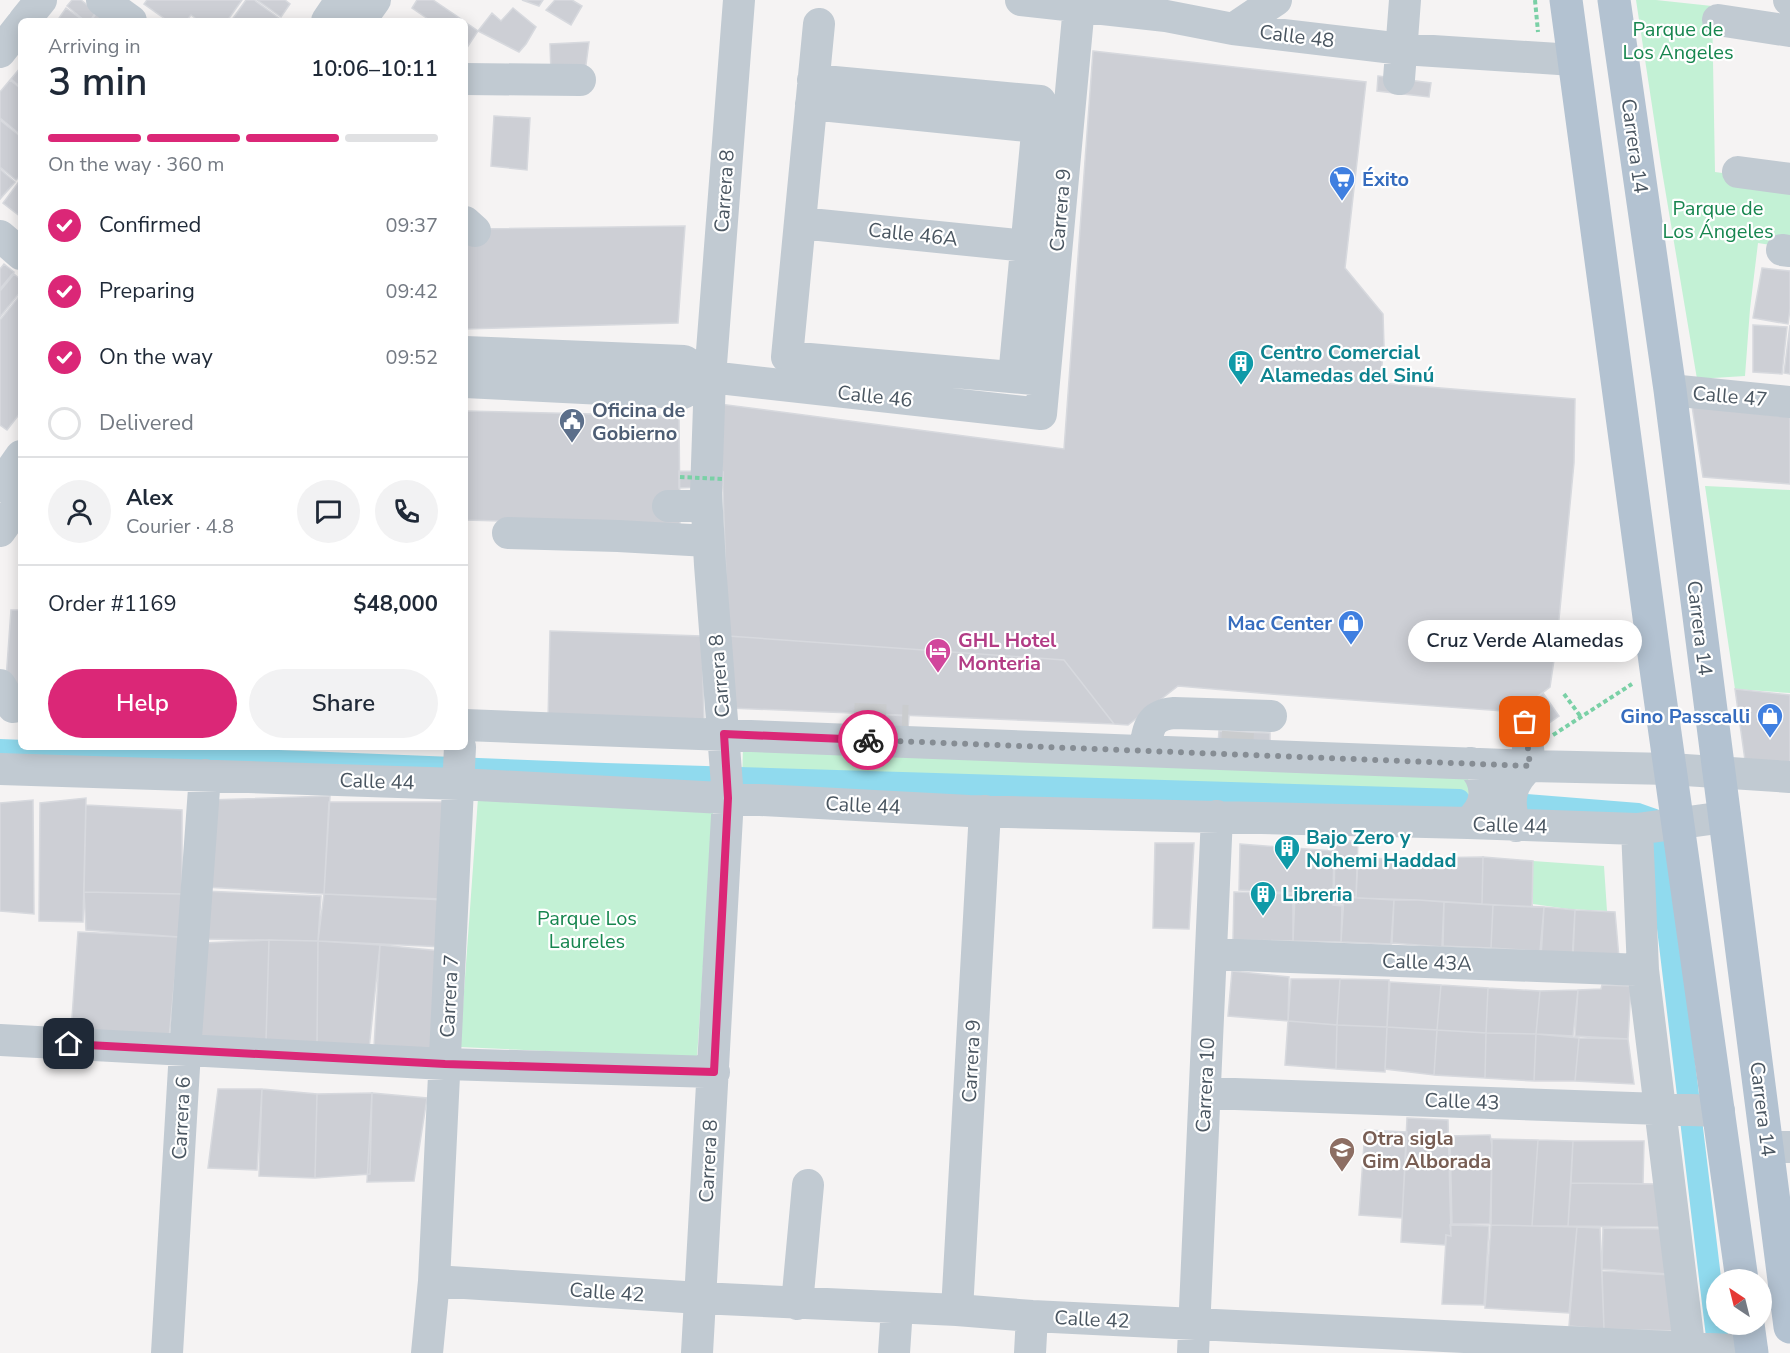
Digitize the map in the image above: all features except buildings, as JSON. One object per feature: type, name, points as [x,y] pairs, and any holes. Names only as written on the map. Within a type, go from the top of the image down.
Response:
[{"type":"main road","points":[[1566,0],[1670,769],[1656,826],[1712,1110],[1740,1269]]},
{"type":"main road","name":"Carrera 14","points":[[1614,0],[1670,390],[1725,817],[1779,1147],[1790,1327]]},
{"type":"street","points":[[26,18],[41,0]]},
{"type":"street","points":[[102,0],[127,18]]},
{"type":"street","points":[[329,18],[341,0]]},
{"type":"street","points":[[362,18],[375,0]]},
{"type":"street","name":"Carrera 8","points":[[712,493],[710,377],[739,0]]},
{"type":"street","name":"Calle 48","points":[[1021,0],[1079,6],[1159,8],[1233,29],[1400,64],[1541,57],[1574,60]]},
{"type":"street","points":[[1233,29],[1275,0]]},
{"type":"street","points":[[1400,64],[1405,0]]},
{"type":"street","name":"Carrera 9","points":[[1029,378],[1079,6]]},
{"type":"street","points":[[1718,20],[1790,31]]},
{"type":"street","points":[[819,24],[787,357],[1029,378]]},
{"type":"street","points":[[0,52],[18,29]]},
{"type":"street","points":[[468,79],[580,80]]},
{"type":"street","name":"Carrera 9","points":[[812,92],[1039,114],[1026,246],[1029,378],[1041,414]]},
{"type":"street","points":[[1738,172],[1790,178]]},
{"type":"street","name":"Calle 46A","points":[[800,223],[1026,246]]},
{"type":"street","points":[[0,236],[18,251]]},
{"type":"street","name":"Calle 46","points":[[468,352],[684,361],[710,377],[1041,414]]},
{"type":"street","points":[[468,382],[683,393],[710,377]]},
{"type":"street","name":"Calle 47","points":[[1670,390],[1790,402]]},
{"type":"street","points":[[0,531],[12,478]]},
{"type":"street","points":[[508,533],[619,530],[709,553],[720,560],[723,555],[721,504],[717,497],[712,493],[674,492]]},
{"type":"street","name":"Carrera 8","points":[[697,1353],[728,791],[709,553]]},
{"type":"street","points":[[779,736],[797,719],[806,717],[854,719]]},
{"type":"street","points":[[908,721],[955,724],[962,728],[972,744]]},
{"type":"street","points":[[468,725],[724,740],[779,736],[1145,750],[1248,735],[1471,763],[1528,744],[1670,769],[1790,777]]},
{"type":"street","points":[[1516,826],[1510,804],[1511,793],[1521,773],[1528,744]]},
{"type":"street","points":[[1468,823],[1481,808],[1485,789],[1478,771],[1471,763]]},
{"type":"street","name":"Calle 44","points":[[0,769],[205,775],[460,768],[985,811],[1516,826],[1656,826],[1725,817]]},
{"type":"street","name":"Carrera 7","points":[[427,1353],[434,1281],[460,768]]},
{"type":"street","name":"Carrera 6","points":[[166,1353],[205,775]]},
{"type":"street","name":"Carrera 9","points":[[957,1310],[985,811]]},
{"type":"street","name":"Carrera 10","points":[[1194,1338],[1217,816]]},
{"type":"street","points":[[1656,826],[1643,970],[1666,1108],[1724,1347]]},
{"type":"street","name":"Calle 43A","points":[[1211,954],[1643,970]]},
{"type":"street","points":[[0,1040],[445,1064],[714,1072]]},
{"type":"street","name":"Calle 43","points":[[1205,1093],[1712,1110]]},
{"type":"street","points":[[797,1304],[808,1185]]},
{"type":"street","name":"Calle 42","points":[[434,1281],[700,1299],[957,1310],[1032,1316],[1194,1338],[1424,1344],[1724,1347]]},
{"type":"street","points":[[894,1353],[897,1308]]},
{"type":"street","points":[[1030,1353],[1032,1316]]},
{"type":"path","points":[[1535,0],[1541,57]]},
{"type":"path","points":[[674,492],[712,493]]},
{"type":"path","points":[[1528,744],[1544,741],[1631,685]]},
{"type":"path","points":[[1564,694],[1581,717]]},
{"type":"green space","name":"Parque de Los Ángeles","points":[[1636,0],[1712,6],[1715,172],[1790,182],[1790,248],[1758,243],[1745,376],[1697,379]]},
{"type":"green space","points":[[1705,486],[1790,490],[1790,693],[1735,689]]},
{"type":"green space","points":[[743,746],[1468,776],[1470,801],[1466,810],[742,786]]},
{"type":"green space","name":"Parque Los Laureles","points":[[478,798],[713,813],[697,1058],[460,1047]]},
{"type":"green space","points":[[1533,861],[1604,866],[1607,911],[1533,904]]},
{"type":"waterway","points":[[0,750],[605,774],[1459,800]]},
{"type":"waterway","points":[[1526,805],[1638,814],[1655,820],[1719,1353]]},
{"type":"tunnel","points":[[854,719],[908,721]]},
{"type":"tunnel","points":[[1237,745],[1238,732]]},
{"type":"way so far","points":[[868,740],[1530,766],[1525,722]]},
{"type":"place","name":"Éxito","points":[[1342,202]]},
{"type":"place","name":"Centro Comercial Alamedas del Sinú","points":[[1241,386]]},
{"type":"place","name":"Oficina de Gobierno","points":[[572,444]]},
{"type":"place","name":"Mac Center","points":[[1351,646]]},
{"type":"place","name":"GHL Hotel Monteria","points":[[938,674]]},
{"type":"place","name":"Cruz Verde Alamedas","points":[[1525,722]]},
{"type":"place","name":"Gino Passcalli","points":[[1770,739]]},
{"type":"place","name":"Bajo Zero y Nohemi Haddad","points":[[1287,871]]},
{"type":"place","name":"Libreria","points":[[1263,917]]},
{"type":"place","name":"Otra sigla Gim Alborada","points":[[1342,1173]]},
{"type":"route","points":[[69,1044],[445,1064],[714,1072],[728,798],[724,734],[868,740]]},
{"type":"park label","name":"Parque de Los Angeles","points":[[1678,40]]}]
